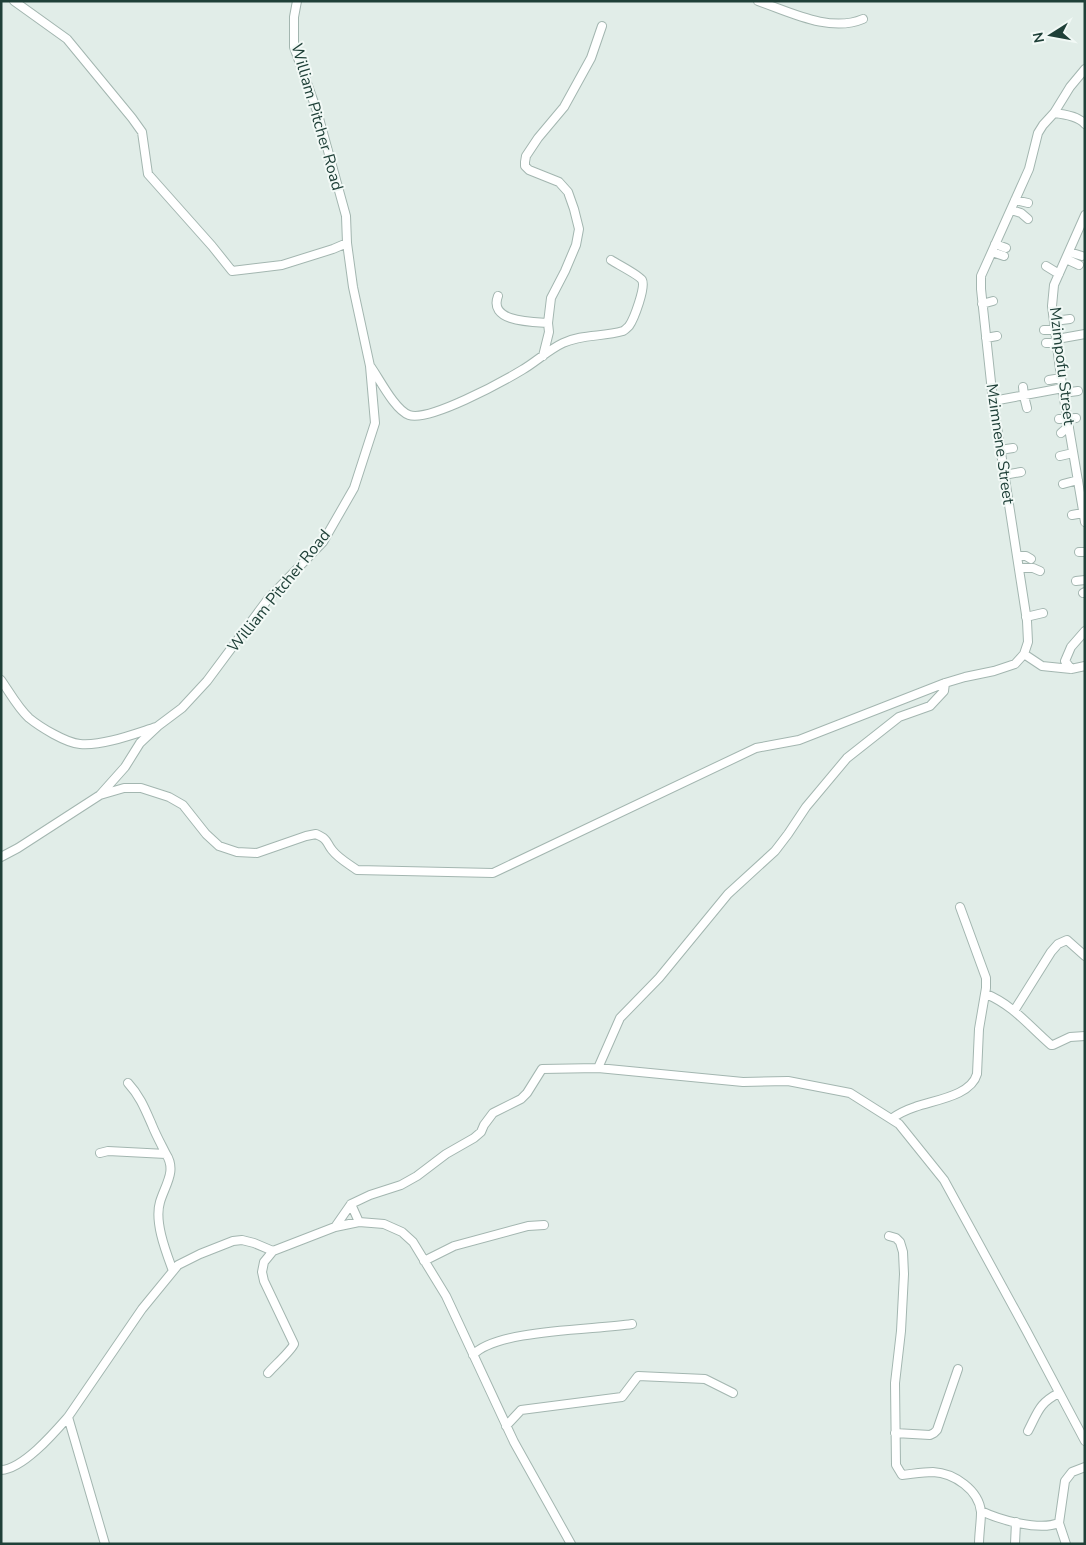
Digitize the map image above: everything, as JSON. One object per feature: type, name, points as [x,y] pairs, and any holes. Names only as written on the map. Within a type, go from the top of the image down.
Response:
[{"type":"street","points":[[14,1],[67,39],[132,118],[142,132],[148,174],[232,271],[282,265],[347,243]]},
{"type":"street","name":"William Pitcher Road","points":[[1,857],[100,795],[125,767],[140,743],[158,726],[182,708],[194,695],[268,599],[323,542],[354,488],[375,423],[370,366],[354,287],[347,243],[346,216],[320,120],[294,47],[294,17],[297,1]]},
{"type":"street","points":[[758,1],[831,24],[854,23],[863,19]]},
{"type":"street","points":[[543,356],[549,332],[548,323],[551,298],[566,271],[576,246],[579,229],[568,192],[560,182],[529,170],[525,166],[526,156],[564,106],[591,58],[602,26]]},
{"type":"street","name":"Mzimnene Street","points":[[1024,654],[1028,642],[1026,617],[993,401],[986,338],[986,299],[981,276],[1029,169],[1038,133],[1085,69]]},
{"type":"street","points":[[1054,113],[1081,119],[1085,124]]},
{"type":"street","points":[[1015,200],[1028,204]]},
{"type":"street","points":[[1010,210],[1021,213],[1028,219]]},
{"type":"street","name":"Mzimpofu Street","points":[[1084,218],[1054,285],[1052,306],[1061,378],[1082,494],[1085,522]]},
{"type":"street","points":[[992,252],[1005,252],[996,244]]},
{"type":"street","points":[[1067,255],[1082,256]]},
{"type":"street","points":[[1067,255],[1079,265]]},
{"type":"street","points":[[370,366],[396,404],[404,412],[418,416],[431,413],[476,394],[522,370],[562,344],[574,339],[623,331],[628,327],[642,293],[643,284],[642,280],[637,276],[611,260]]},
{"type":"street","points":[[1046,266],[1059,274]]},
{"type":"street","points":[[498,296],[496,307],[506,316],[548,323]]},
{"type":"street","points":[[1054,322],[1070,319]]},
{"type":"street","points":[[1044,330],[1055,330]]},
{"type":"street","points":[[1046,344],[1085,334]]},
{"type":"street","points":[[986,338],[997,336]]},
{"type":"street","points":[[1049,380],[1061,378]]},
{"type":"street","points":[[993,401],[1023,391],[1078,391]]},
{"type":"street","points":[[1023,391],[1027,408]]},
{"type":"street","points":[[1061,433],[1068,423],[1076,418]]},
{"type":"street","points":[[1059,419],[1068,423]]},
{"type":"street","points":[[1000,450],[1013,448]]},
{"type":"street","points":[[1060,456],[1074,453]]},
{"type":"street","points":[[1076,466],[1085,464]]},
{"type":"street","points":[[1004,475],[1020,472]]},
{"type":"street","points":[[1064,484],[1078,480]]},
{"type":"street","points":[[1072,515],[1083,513]]},
{"type":"street","points":[[1017,556],[1026,556],[1031,559]]},
{"type":"street","points":[[1019,568],[1033,568],[1040,571]]},
{"type":"street","points":[[1026,617],[1043,613]]},
{"type":"street","points":[[1071,669],[1065,661],[1071,647],[1085,631]]},
{"type":"street","points":[[100,795],[124,788],[140,788],[169,797],[183,805],[206,834],[219,846],[237,852],[257,853],[316,834],[328,842],[331,849],[342,860],[358,870],[493,873],[756,748],[800,740],[945,683],[1014,664],[1024,654],[1042,666],[1071,669],[1085,666]]},
{"type":"street","points":[[1,680],[29,718],[60,738],[73,742],[80,744],[110,741],[158,726]]},
{"type":"street","points":[[598,1068],[620,1018],[659,978],[728,894],[775,851],[806,806],[847,758],[899,717],[930,706],[944,692],[945,683]]},
{"type":"street","points":[[891,1119],[902,1112],[961,1092],[976,1080],[979,1029],[986,994],[986,978],[960,907]]},
{"type":"street","points":[[1014,1011],[1058,944],[1066,940],[1085,956]]},
{"type":"street","points":[[986,994],[1004,1002],[1050,1045],[1070,1037],[1085,1036]]},
{"type":"street","points":[[335,1227],[351,1204],[370,1195],[401,1185],[417,1176],[446,1154],[474,1138],[493,1113],[521,1099],[527,1093],[542,1069],[598,1068],[744,1082],[788,1081],[850,1092],[899,1124],[944,1180],[1085,1441]]},
{"type":"street","points":[[128,1083],[136,1091],[144,1104],[152,1126],[172,1165],[158,1209],[164,1246],[173,1271]]},
{"type":"street","points":[[100,1153],[108,1151],[166,1154]]},
{"type":"street","points":[[351,1204],[359,1222]]},
{"type":"street","points":[[268,1373],[293,1348],[294,1344],[264,1281],[262,1272],[264,1262],[273,1251],[335,1227],[359,1222],[384,1224],[402,1232],[413,1242],[446,1296],[514,1442],[571,1544]]},
{"type":"street","points":[[424,1261],[454,1246],[528,1226],[544,1225]]},
{"type":"street","points":[[889,1236],[896,1238],[900,1242],[903,1252],[904,1274],[894,1383],[896,1466],[902,1475],[934,1472],[950,1475],[968,1488],[976,1499],[981,1511],[979,1544]]},
{"type":"street","points":[[1,1470],[6,1470],[19,1463],[38,1450],[68,1417],[142,1310],[178,1265],[233,1241],[242,1240],[254,1243],[273,1251]]},
{"type":"street","points":[[473,1355],[484,1346],[525,1336],[632,1324]]},
{"type":"street","points":[[896,1433],[930,1434],[937,1430],[958,1369]]},
{"type":"street","points":[[506,1426],[521,1410],[622,1397],[638,1376],[705,1380],[733,1392]]},
{"type":"street","points":[[1028,1431],[1043,1404],[1048,1398],[1059,1393]]},
{"type":"street","points":[[68,1417],[106,1544]]},
{"type":"street","points":[[1066,1544],[1059,1523],[1065,1481],[1072,1472],[1085,1467]]},
{"type":"street","points":[[981,1511],[997,1518],[1041,1527],[1059,1523]]},
{"type":"street","points":[[1015,1544],[1016,1522]]}]
